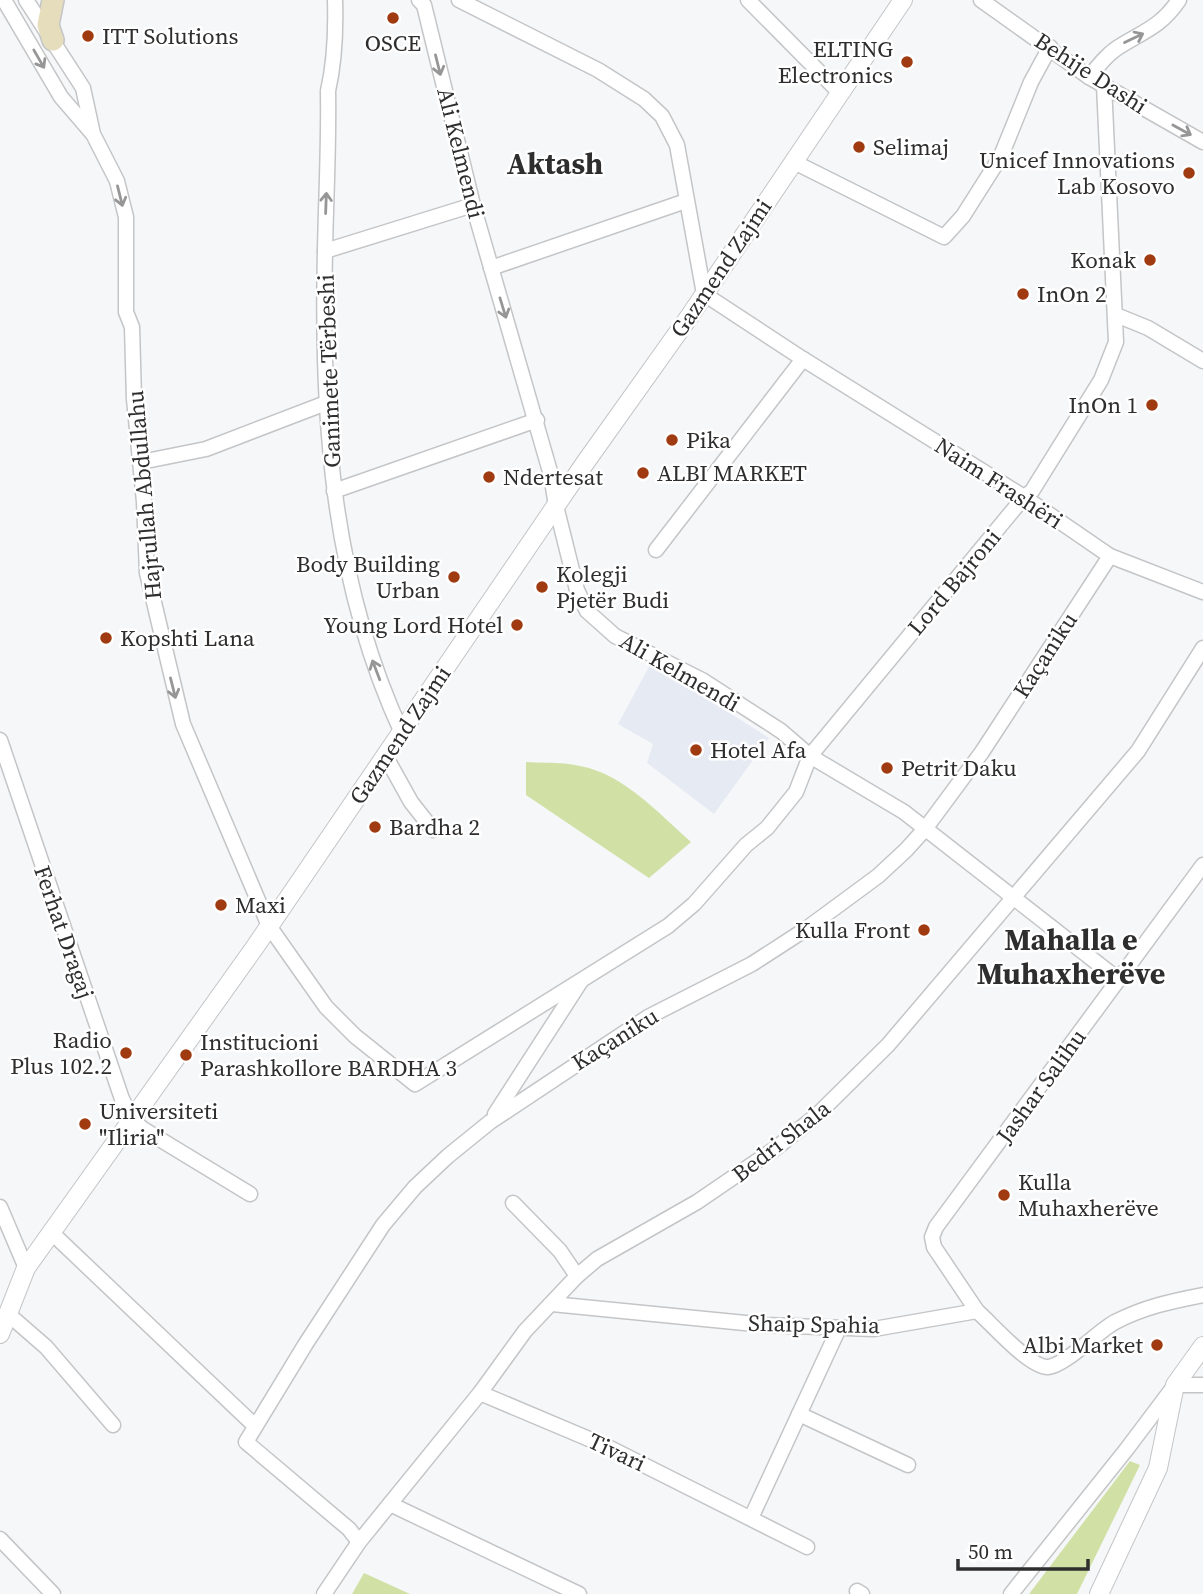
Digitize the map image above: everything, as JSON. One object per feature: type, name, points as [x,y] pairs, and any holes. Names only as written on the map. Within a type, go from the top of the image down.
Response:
[{"type":"main road","points":[[53,0],[48,25],[53,40]]},
{"type":"street","name":"Hajrullah Abdullahu","points":[[4,0],[61,97],[93,134],[117,181],[125,217],[126,312],[132,327],[134,399],[141,463],[147,573],[183,724],[269,926]]},
{"type":"street","name":"Hajrullah Abdullahu","points":[[26,0],[83,88],[93,134]]},
{"type":"street","name":"Ganimete Tërbeshi","points":[[334,0],[335,61],[328,91],[325,251],[326,403],[334,491],[351,585],[369,651],[402,733]]},
{"type":"street","name":"Ali Kelmendi","points":[[419,0],[424,5],[473,205],[537,420],[577,590],[587,611],[615,636],[702,680],[781,731],[810,756],[904,813],[1119,980]]},
{"type":"street","points":[[459,0],[598,70],[644,99],[662,116],[677,145],[704,294]]},
{"type":"street","points":[[748,0],[839,92]]},
{"type":"street","name":"Gazmend Zajmi","points":[[0,1334],[26,1268],[133,1121],[386,757],[903,0]]},
{"type":"street","name":"Behije Dashi","points":[[981,0],[1089,76],[1203,142]]},
{"type":"street","points":[[1089,76],[1120,46],[1149,31],[1168,16],[1179,0]]},
{"type":"street","points":[[794,162],[944,237],[963,216],[1001,156],[1027,89],[1050,47]]},
{"type":"street","name":"Lord Bajroni","points":[[269,926],[326,1007],[355,1036],[415,1084],[668,926],[694,904],[746,845],[767,828],[796,792],[810,756],[1032,491],[1101,380],[1116,342],[1104,85]]},
{"type":"street","points":[[491,268],[687,201]]},
{"type":"street","points":[[325,251],[473,205]]},
{"type":"street","name":"Naim Frashëri","points":[[704,294],[1024,498],[1110,556],[1203,592]]},
{"type":"street","points":[[1116,315],[1148,328],[1203,361]]},
{"type":"street","points":[[656,550],[803,359]]},
{"type":"street","points":[[141,463],[206,449],[326,403]]},
{"type":"street","points":[[334,491],[537,420]]},
{"type":"street","name":"Kaçaniku","points":[[255,1426],[383,1226],[415,1187],[448,1156],[490,1122],[648,1017],[752,964],[806,929],[878,876],[925,830],[982,752],[1110,556]]},
{"type":"street","name":"Bedri Shala","points":[[324,1594],[359,1542],[480,1393],[525,1331],[577,1276],[597,1259],[737,1176],[816,1116],[888,1045],[1138,751],[1203,648]]},
{"type":"street","name":"Ferhat Dragaj","points":[[0,740],[68,945],[122,1099],[133,1121]]},
{"type":"street","points":[[386,757],[411,802],[433,830]]},
{"type":"street","name":"Jashar Salihu","points":[[977,1311],[934,1247],[932,1237],[1203,865]]},
{"type":"street","name":"Lord Bajroni","points":[[490,1122],[584,977]]},
{"type":"street","points":[[133,1121],[250,1194]]},
{"type":"street","points":[[513,1203],[560,1251],[577,1276]]},
{"type":"street","points":[[0,1207],[26,1268]]},
{"type":"street","points":[[52,1233],[255,1426],[246,1442],[349,1529],[359,1542]]},
{"type":"street","points":[[977,1311],[1033,1362],[1047,1367],[1059,1364],[1112,1324],[1139,1310],[1203,1294]]},
{"type":"street","name":"Shaip Spahia","points":[[552,1304],[765,1325],[874,1329],[977,1311]]},
{"type":"street","points":[[8,1314],[46,1347],[113,1425]]},
{"type":"street","points":[[751,1518],[839,1328]]},
{"type":"street","points":[[1011,1594],[1126,1450],[1203,1346]]},
{"type":"street","points":[[1175,1385],[1203,1385]]},
{"type":"street","points":[[1099,1594],[1158,1468],[1175,1385]]},
{"type":"street","name":"Tivari","points":[[480,1393],[608,1447],[807,1547]]},
{"type":"street","points":[[799,1414],[908,1465]]},
{"type":"street","points":[[390,1504],[579,1594]]},
{"type":"street","points":[[0,1539],[54,1594]]},
{"type":"shaded area","points":[[651,663],[769,738],[714,814],[647,763],[653,744],[618,724]]},
{"type":"green space","points":[[526,762],[574,765],[611,777],[640,796],[691,842],[649,878],[526,795]]},
{"type":"green space","points":[[1130,1461],[1140,1465],[1077,1594],[1029,1594]]},
{"type":"green space","points":[[364,1573],[410,1594],[352,1594]]},
{"type":"place","name":"OSCE","points":[[393,18]]},
{"type":"place","name":"ITT Solutions","points":[[88,36]]},
{"type":"place","name":"ELTING Electronics","points":[[907,62]]},
{"type":"place","name":"Selimaj","points":[[859,147]]},
{"type":"place","name":"Unicef Innovations Lab Kosovo","points":[[1189,173]]},
{"type":"place","name":"Konak","points":[[1150,260]]},
{"type":"place","name":"InOn 2","points":[[1023,294]]},
{"type":"place","name":"InOn 1","points":[[1152,405]]},
{"type":"place","name":"Pika","points":[[672,440]]},
{"type":"place","name":"ALBI MARKET","points":[[643,473]]},
{"type":"place","name":"Ndertesat","points":[[489,477]]},
{"type":"place","name":"Body Building Urban","points":[[454,577]]},
{"type":"place","name":"Kolegji Pjetër Budi","points":[[542,587]]},
{"type":"place","name":"Young Lord Hotel","points":[[517,625]]},
{"type":"place","name":"Kopshti Lana","points":[[106,638]]},
{"type":"place","name":"Hotel Afa","points":[[696,750]]},
{"type":"place","name":"Petrit Daku","points":[[887,768]]},
{"type":"place","name":"Bardha 2","points":[[375,827]]},
{"type":"place","name":"Maxi","points":[[221,905]]},
{"type":"place","name":"Kulla Front","points":[[924,930]]},
{"type":"place","name":"Radio Plus 102.2","points":[[126,1053]]},
{"type":"place","name":"Institucioni Parashkollore BARDHA 3","points":[[186,1055]]},
{"type":"place","name":"Universiteti \"Iliria\"","points":[[85,1124]]},
{"type":"place","name":"Kulla Muhaxherëve","points":[[1004,1195]]},
{"type":"place","name":"Albi Market","points":[[1157,1345]]},
{"type":"district","name":"Aktash","points":[[555,163]]},
{"type":"district","name":"Mahalla e Muhaxherëve","points":[[1071,956]]}]
